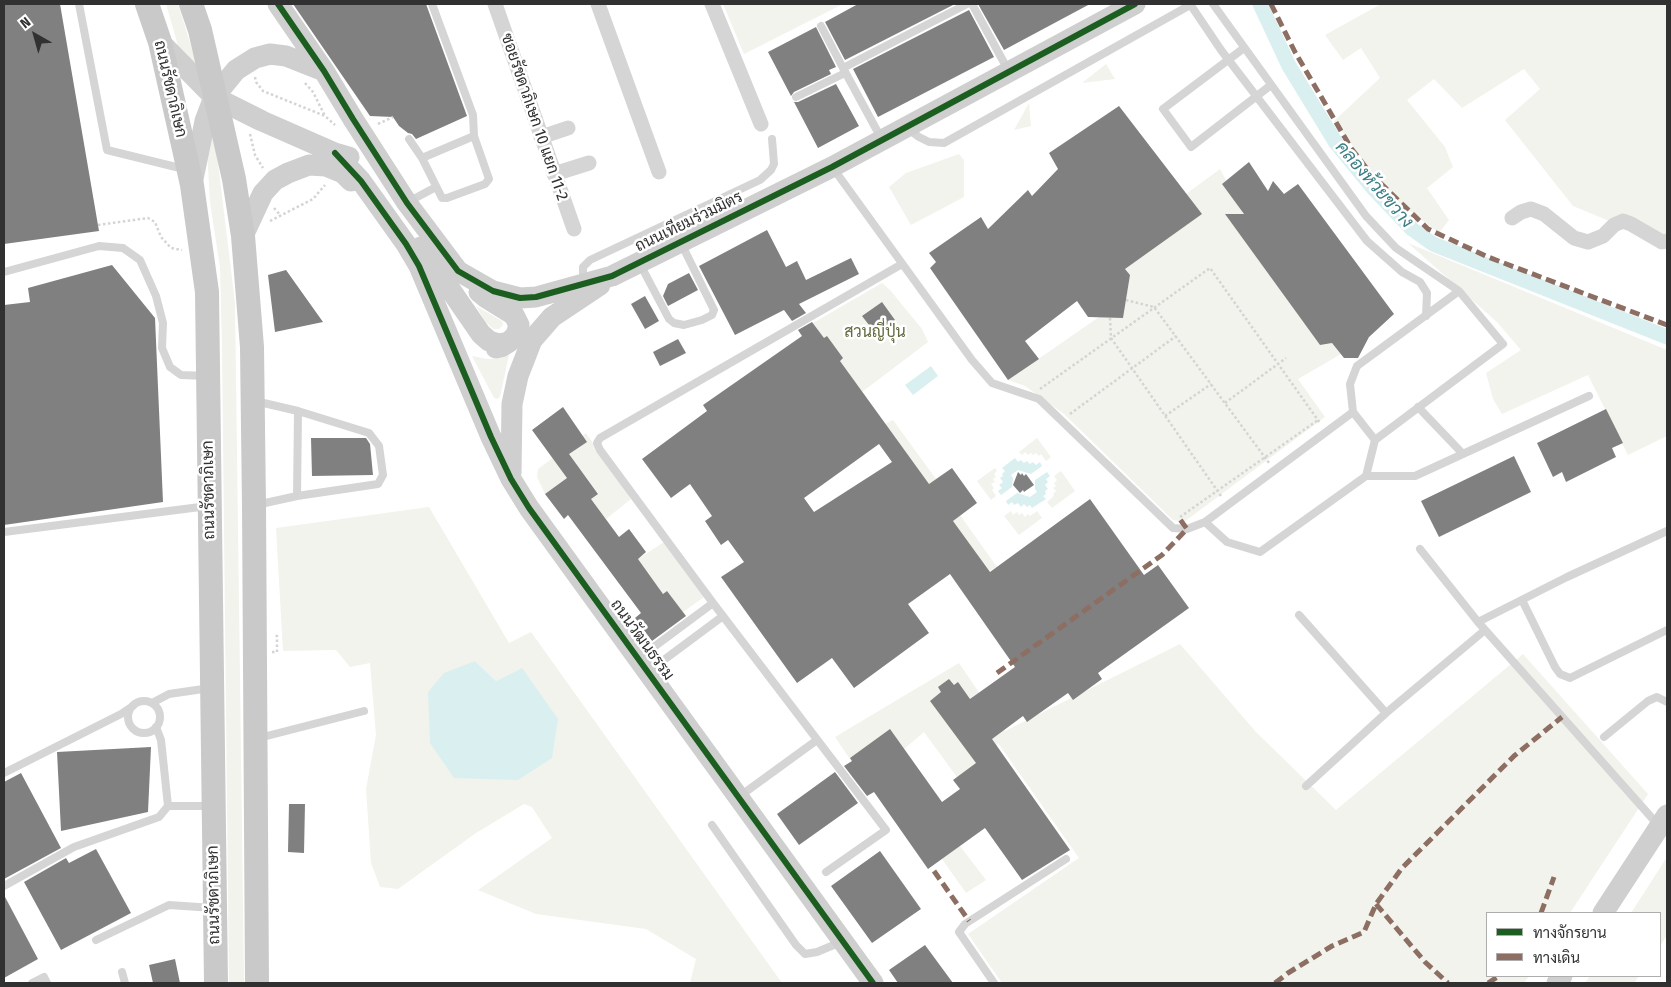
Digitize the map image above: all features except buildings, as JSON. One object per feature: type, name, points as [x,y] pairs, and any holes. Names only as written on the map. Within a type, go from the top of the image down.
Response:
[{"type":"main road","name":"ถนนรัชดาภิเษก","points":[[147,4],[160,42],[190,177],[207,292],[216,983]]},
{"type":"main road","points":[[191,4],[200,30],[234,179],[243,236],[252,347],[257,983]]},
{"type":"street","name":"ถนนเทียมร่วมมิตร","points":[[278,4],[324,71],[407,203],[458,271],[494,291],[520,298],[536,297],[612,276],[882,140],[1135,4]]},
{"type":"street","name":"ซอยรัชดาภิเษก 10 แยก 11-2","points":[[495,4],[574,229]]},
{"type":"street","points":[[598,4],[659,172]]},
{"type":"street","points":[[712,4],[761,124]]},
{"type":"street","points":[[160,42],[214,97],[262,121],[335,153],[348,156],[359,164],[406,226],[481,334],[489,341],[499,344],[509,342]]},
{"type":"street","points":[[190,177],[205,121],[214,97],[236,70],[255,58],[270,54],[286,56],[324,71]]},
{"type":"street","points":[[541,138],[568,128]]},
{"type":"street","points":[[335,153],[361,181],[406,244],[419,266],[428,289],[461,330],[476,343],[488,348],[501,347],[509,342],[516,335],[518,325],[514,315],[484,297],[458,271]]},
{"type":"street","points":[[554,174],[589,163]]},
{"type":"street","points":[[243,236],[263,193],[275,180],[309,165],[326,166],[343,173],[383,212]]},
{"type":"street","points":[[1512,218],[1521,212],[1531,209],[1544,214],[1574,238],[1588,242],[1603,236],[1614,225],[1622,221],[1662,242],[1667,241]]},
{"type":"street","points":[[511,478],[512,404],[518,376],[532,340],[552,317],[612,276]]},
{"type":"street","name":"ถนนวัฒนธรรม","points":[[428,289],[491,437],[511,478],[529,508],[873,983]]},
{"type":"street","points":[[1604,912],[1663,821]]},
{"type":"lane","points":[[79,4],[107,150],[190,177]]},
{"type":"lane","points":[[409,139],[422,158],[442,198],[447,198],[485,184],[489,180],[489,175],[474,136],[473,115],[432,4]]},
{"type":"lane","points":[[796,97],[967,4]]},
{"type":"lane","points":[[972,4],[1009,72]]},
{"type":"lane","points":[[905,127],[929,142],[944,143],[1191,4],[1228,59],[1368,241],[1402,272],[1420,282],[1427,293],[1426,316]]},
{"type":"lane","points":[[1213,4],[1366,216],[1396,248],[1459,290],[1503,344],[1375,440],[1366,476]]},
{"type":"lane","points":[[821,26],[882,140]]},
{"type":"lane","points":[[1244,48],[1163,109],[1191,147],[1271,85]]},
{"type":"lane","points":[[422,158],[474,136]]},
{"type":"lane","points":[[583,284],[581,276],[583,267],[590,260],[760,180],[771,170],[774,164],[772,139]]},
{"type":"lane","points":[[832,166],[972,360],[992,383],[1039,399],[1173,528],[1187,529],[1205,522],[1353,412]]},
{"type":"lane","points":[[407,203],[436,187]]},
{"type":"lane","points":[[639,263],[669,319],[674,323],[684,325],[712,315],[714,310],[680,242]]},
{"type":"lane","points":[[4,272],[100,246],[123,248],[140,260],[156,296],[163,323],[162,348],[170,367],[181,375],[208,376]]},
{"type":"lane","points":[[826,872],[886,830],[713,603],[600,450],[597,443],[600,438],[902,264]]},
{"type":"lane","points":[[1375,440],[1353,412],[1350,384],[1357,366],[1459,290]]},
{"type":"lane","points":[[1205,522],[1227,542],[1260,552],[1366,476],[1415,476],[1589,396]]},
{"type":"lane","points":[[253,401],[298,411],[369,433],[379,446],[383,475],[378,484],[297,496],[254,506]]},
{"type":"lane","points":[[1418,407],[1463,454]]},
{"type":"lane","points":[[297,496],[298,411]]},
{"type":"lane","points":[[4,532],[210,505]]},
{"type":"lane","points":[[1478,622],[1667,531]]},
{"type":"lane","points":[[1420,549],[1485,630],[1663,821]]},
{"type":"lane","points":[[1522,600],[1555,667],[1560,674],[1570,678],[1667,630]]},
{"type":"lane","points":[[644,665],[713,603]]},
{"type":"lane","points":[[1299,614],[1386,713]]},
{"type":"lane","points":[[644,665],[723,616]]},
{"type":"lane","points":[[1306,786],[1386,713],[1485,630]]},
{"type":"lane","points":[[4,774],[142,702],[152,703],[169,694],[212,688]]},
{"type":"lane","points":[[1604,737],[1648,701],[1657,697],[1667,702]]},
{"type":"lane","points":[[133,706],[128,720],[133,729],[142,733],[156,727],[160,717],[159,711],[152,703]]},
{"type":"lane","points":[[256,740],[364,711]]},
{"type":"lane","points":[[4,886],[74,847],[156,819],[163,814],[168,806],[161,740],[156,727]]},
{"type":"lane","points":[[738,798],[817,740]]},
{"type":"lane","points":[[168,806],[213,806]]},
{"type":"lane","points":[[712,826],[796,945],[805,954],[817,952],[842,941]]},
{"type":"lane","points":[[994,983],[959,932],[965,924],[1066,859]]},
{"type":"lane","points":[[96,940],[169,905],[214,908]]},
{"type":"lane","points":[[122,972],[125,983]]},
{"type":"lane","points":[[32,983],[44,977],[47,983]]},
{"type":"path","points":[[260,72],[255,77],[256,82],[263,91],[325,116]]},
{"type":"path","points":[[301,78],[313,92],[325,116],[337,128]]},
{"type":"path","points":[[250,133],[255,155],[265,171]]},
{"type":"path","points":[[1030,396],[1210,268],[1326,432]]},
{"type":"path","points":[[1126,300],[1154,307],[1274,470]]},
{"type":"path","points":[[1110,318],[1111,338],[1227,505]]},
{"type":"path","points":[[1068,415],[1176,336]]},
{"type":"path","points":[[1225,403],[1286,358]]},
{"type":"path","points":[[1165,416],[1211,384]]},
{"type":"path","points":[[1040,388],[1047,395]]},
{"type":"path","points":[[1179,518],[1318,420]]},
{"type":"path","points":[[272,639],[273,636],[277,636],[277,652]]},
{"type":"green space","points":[[166,4],[178,4],[196,62],[191,62],[179,49]]},
{"type":"green space","points":[[723,4],[843,4],[744,54]]},
{"type":"green space","points":[[1381,4],[1667,4],[1667,233],[1665,235],[1631,218],[1607,220],[1573,206],[1505,120],[1540,89],[1524,69],[1462,108],[1434,79],[1407,100],[1445,147],[1453,167],[1427,188],[1449,220],[1439,233],[1391,197],[1334,121],[1380,78],[1361,48],[1343,60],[1325,35]]},
{"type":"green space","points":[[1106,64],[1115,79],[1082,83]]},
{"type":"green space","points":[[1029,103],[1031,126],[1014,130]]},
{"type":"green space","points":[[212,134],[217,155],[235,303],[244,983],[229,983],[222,346],[220,267],[210,202],[207,151]]},
{"type":"green space","points":[[959,154],[964,160],[964,197],[911,225],[889,187],[906,173]]},
{"type":"green space","points":[[1220,169],[1226,180],[1222,184],[1244,214],[1226,215],[1320,345],[1332,343],[1341,354],[1298,379],[1325,417],[1184,522],[1173,520],[1064,414],[1025,386],[1008,380],[1099,317],[1123,318],[1130,275],[1125,269],[1201,214],[1186,194]]},
{"type":"green space","points":[[1408,243],[1667,350],[1667,436],[1628,455],[1588,375],[1502,414],[1493,399],[1486,373],[1521,350],[1497,322]]},
{"type":"green space","name":"สวนญี่ปุ่น","points":[[882,283],[922,329],[928,342],[862,392],[813,323]]},
{"type":"green space","points":[[476,306],[502,321],[503,325],[499,329],[493,329],[485,321]]},
{"type":"green space","points":[[509,355],[500,397],[497,399],[494,398],[472,356],[487,359],[502,358]]},
{"type":"green space","points":[[893,420],[936,479],[929,484],[885,424]]},
{"type":"green space","points":[[586,433],[631,499],[606,519],[591,499],[598,493],[580,469],[545,494],[537,477],[538,469]]},
{"type":"green space","points":[[1037,438],[1051,457],[1046,461],[1041,454],[1039,456],[1036,453],[1028,455],[1025,452],[1022,455],[1019,452]]},
{"type":"green space","points":[[995,468],[997,471],[994,474],[996,477],[993,479],[995,482],[991,484],[996,496],[991,500],[977,481]]},
{"type":"green space","points":[[1061,471],[1075,491],[1052,508],[1047,502],[1054,496],[1053,494],[1056,491],[1053,488],[1056,486],[1054,483],[1057,480],[1054,476]]},
{"type":"green space","points":[[429,507],[509,643],[531,632],[782,983],[690,983],[696,959],[646,929],[536,914],[478,890],[552,838],[532,807],[524,804],[476,833],[398,889],[380,887],[371,863],[366,789],[376,735],[370,663],[350,667],[336,650],[283,651],[276,528]],"holes":[[[475,661],[496,681],[522,668],[430,743]]]},
{"type":"green space","points":[[1011,511],[1013,515],[1017,512],[1019,515],[1022,513],[1025,517],[1037,511],[1042,518],[1019,535],[1004,516]]},
{"type":"green space","points":[[960,515],[997,567],[989,571],[953,521]]},
{"type":"green space","points":[[664,542],[704,597],[683,612],[667,591],[663,594],[638,559]]},
{"type":"green space","points":[[1180,644],[1256,732],[1336,810],[1523,654],[1648,794],[1571,912],[1486,912],[1486,977],[1528,977],[1524,983],[1002,983],[968,934],[1079,858],[998,743],[968,792],[924,732],[903,750],[856,768],[835,737],[959,663],[1005,731]]},
{"type":"green space","points":[[960,846],[986,880],[966,893],[942,859]]},
{"type":"green space","points":[[1667,857],[1667,935],[1661,944],[1661,912],[1632,912]]},
{"type":"green space","points":[[1589,977],[1638,977],[1634,983],[1585,983]]},
{"type":"shaded area","points":[[931,366],[938,376],[913,395],[905,385]]},
{"type":"shaded area","points":[[1015,458],[1018,462],[1021,460],[1024,463],[1027,461],[1030,464],[1033,462],[1036,465],[1040,462],[1042,466],[1031,474],[1018,470],[1011,475],[1013,478],[1012,487],[1001,495],[998,491],[1002,488],[999,485],[1003,482],[1000,478],[1005,471],[1002,468]]},
{"type":"shaded area","points":[[1047,472],[1050,476],[1046,479],[1048,482],[1045,485],[1048,489],[1043,496],[1046,499],[1032,508],[1030,505],[1027,507],[1024,504],[1021,507],[1018,503],[1014,505],[1012,502],[1008,505],[1006,501],[1017,493],[1030,497],[1037,492],[1035,480]]},
{"type":"shaded area","points":[[475,661],[496,681],[522,668],[558,719],[552,758],[518,780],[454,778],[430,743],[428,692],[444,673]]},
{"type":"waterway","name":"คลองห้วยขวาง","points":[[1260,4],[1289,66],[1336,143],[1373,188],[1412,229],[1433,244],[1667,337]]},
{"type":"marked path","points":[[1271,4],[1295,52],[1351,148],[1371,174],[1428,229],[1488,257],[1667,325]]},
{"type":"marked path","points":[[997,673],[1162,555],[1187,529],[1179,518]]},
{"type":"marked path","points":[[1275,983],[1332,946],[1364,932],[1376,904],[1402,868],[1514,756],[1562,717]]},
{"type":"marked path","points":[[934,871],[969,921]]},
{"type":"marked path","points":[[1541,912],[1554,877]]},
{"type":"marked path","points":[[1376,904],[1425,962],[1448,983]]},
{"type":"marked path","points":[[1488,983],[1497,977]]},
{"type":"cycle path","points":[[278,4],[324,71],[407,203],[458,271],[493,291],[520,298],[536,297],[612,276],[832,167],[1135,4]]},
{"type":"cycle path","points":[[335,153],[361,181],[406,244],[419,266],[491,437],[511,479],[529,508],[873,983]]}]
